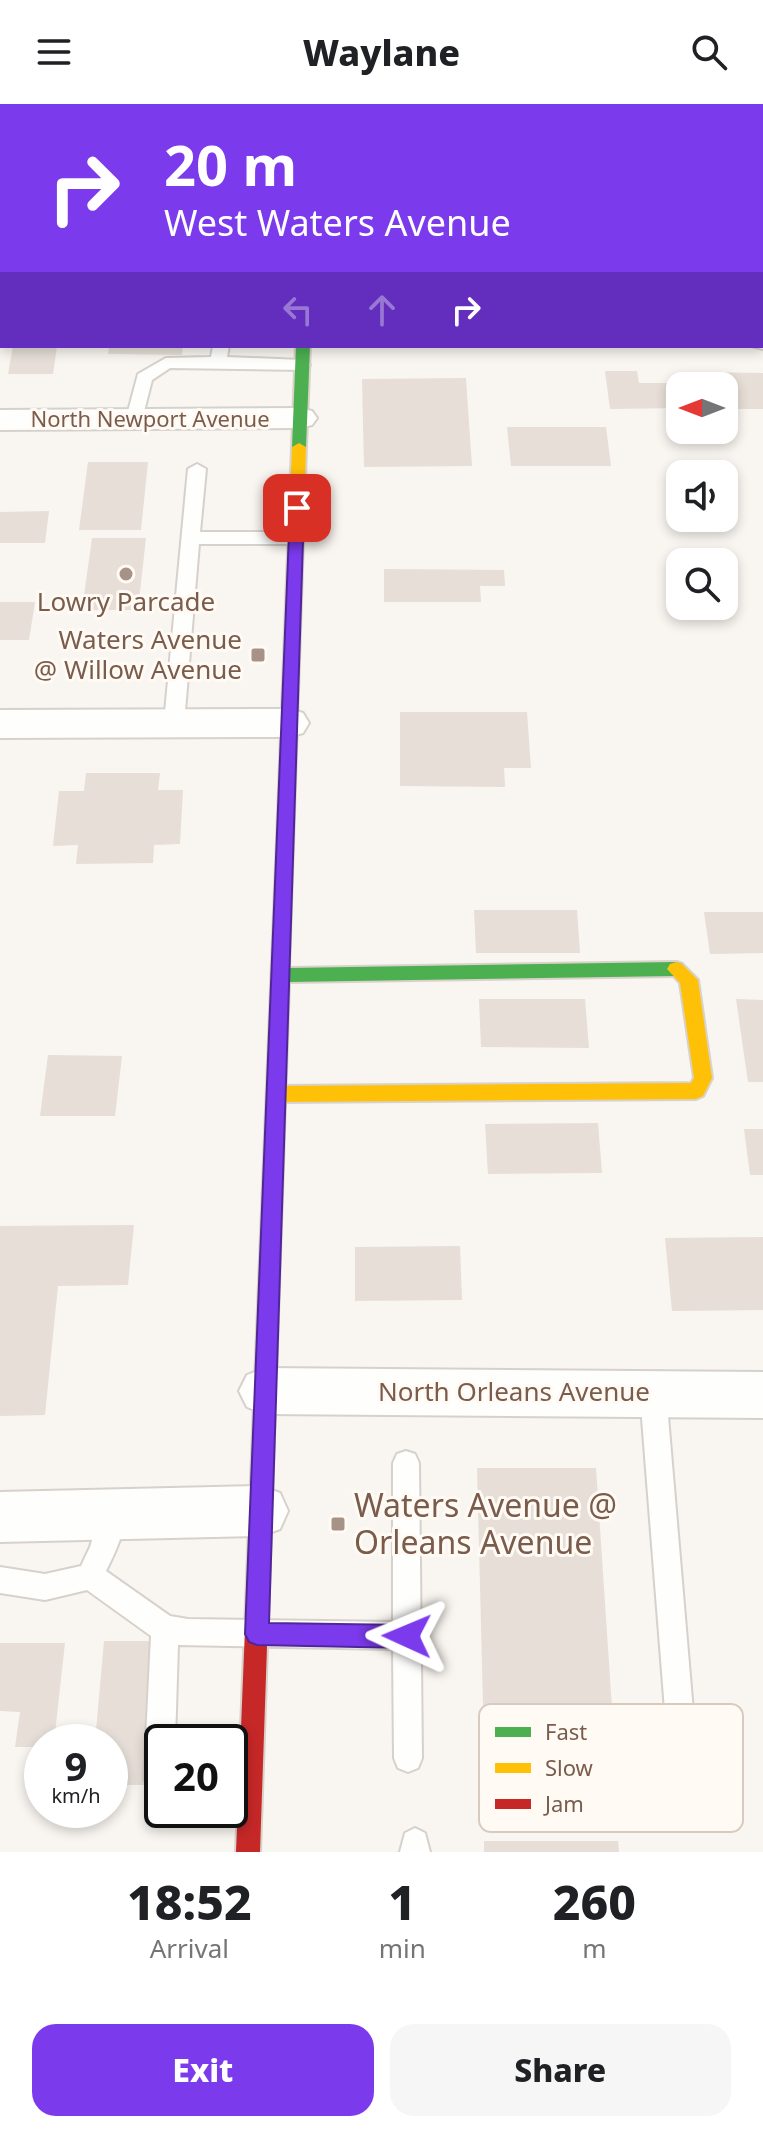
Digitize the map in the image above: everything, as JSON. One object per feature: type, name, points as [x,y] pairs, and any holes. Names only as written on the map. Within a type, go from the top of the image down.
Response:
[{"type":"main road","points":[[248,1728],[257,1634],[303,356]]},
{"type":"main road","points":[[276,1094],[696,1091],[703,1078],[689,980],[676,969],[280,975]]},
{"type":"main road","points":[[243,1828],[248,1852]]},
{"type":"street","name":"North Newport Avenue","points":[[0,420],[300,418]]},
{"type":"street","points":[[0,724],[289,723]]},
{"type":"street","name":"North Orleans Avenue","points":[[265,1391],[763,1395]]},
{"type":"street","points":[[0,1517],[261,1511]]},
{"type":"lane","points":[[135,419],[144,378],[166,363],[220,354],[303,356]]},
{"type":"lane","points":[[174,723],[197,469]]},
{"type":"lane","points":[[190,538],[296,538]]},
{"type":"lane","points":[[653,1393],[678,1704]]},
{"type":"lane","points":[[406,1463],[408,1758]]},
{"type":"lane","points":[[0,1580],[19,1585],[61,1588],[90,1576],[103,1550],[112,1514]]},
{"type":"lane","points":[[90,1576],[165,1629],[407,1636]]},
{"type":"lane","points":[[161,1724],[165,1629]]},
{"type":"building","points":[[13,348],[57,348],[53,374],[8,374]]},
{"type":"building","points":[[109,348],[183,348],[182,355],[108,354]]},
{"type":"building","points":[[605,371],[637,371],[639,383],[666,383],[666,408],[610,409]]},
{"type":"building","points":[[738,373],[763,373],[763,409],[738,409]]},
{"type":"building","points":[[466,378],[472,466],[364,467],[362,379]]},
{"type":"building","points":[[507,427],[606,427],[611,466],[511,466]]},
{"type":"building","points":[[88,462],[148,462],[141,530],[79,530]]},
{"type":"building","points":[[49,511],[45,543],[0,543],[0,512]]},
{"type":"building","points":[[92,538],[146,538],[138,610],[82,610]]},
{"type":"building","points":[[384,569],[504,570],[505,586],[480,586],[481,602],[384,602]]},
{"type":"building","points":[[0,602],[35,602],[29,640],[0,640]]},
{"type":"building","points":[[400,712],[527,712],[531,768],[504,768],[505,787],[400,786]]},
{"type":"building","points":[[86,773],[160,773],[158,790],[183,790],[180,844],[154,845],[153,863],[76,864],[78,845],[53,846],[59,791],[84,791]]},
{"type":"building","points":[[474,910],[577,910],[580,953],[476,953]]},
{"type":"building","points":[[704,912],[763,912],[763,953],[710,954]]},
{"type":"building","points":[[479,999],[585,999],[589,1048],[481,1047]]},
{"type":"building","points":[[736,999],[763,1000],[763,1082],[748,1082]]},
{"type":"building","points":[[48,1055],[122,1056],[115,1116],[40,1116]]},
{"type":"building","points":[[598,1123],[602,1173],[488,1174],[485,1124]]},
{"type":"building","points":[[744,1129],[763,1129],[763,1175],[750,1175]]},
{"type":"building","points":[[134,1225],[128,1285],[58,1286],[45,1415],[0,1416],[0,1226]]},
{"type":"building","points":[[763,1237],[763,1310],[672,1311],[665,1238]]},
{"type":"building","points":[[460,1246],[462,1300],[355,1301],[355,1247]]},
{"type":"building","points":[[477,1468],[596,1468],[612,1704],[483,1704]]},
{"type":"building","points":[[104,1641],[155,1641],[149,1724],[144,1724],[144,1785],[128,1785],[128,1724],[97,1724]]},
{"type":"building","points":[[0,1643],[65,1643],[56,1724],[24,1724],[24,1747],[15,1747],[20,1712],[0,1711]]},
{"type":"building","points":[[484,1841],[618,1841],[619,1852],[484,1852]]},
{"type":"traffic: fast","points":[[299,447],[303,348]]},
{"type":"traffic: fast","points":[[260,1529],[286,814]]},
{"type":"traffic: fast","points":[[280,975],[676,969]]},
{"type":"traffic: slow","points":[[286,814],[299,447]]},
{"type":"traffic: slow","points":[[276,1094],[696,1091],[703,1078],[689,980],[676,969]]},
{"type":"traffic: jam","points":[[248,1852],[260,1529]]},
{"type":"place","name":"Lowry Parcade","points":[[126,574]]},
{"type":"place","name":"Waters Avenue @ Willow Avenue","points":[[258,655]]},
{"type":"place","name":"Waters Avenue @ Orleans Avenue","points":[[338,1524]]},
{"type":"route","points":[[297,508],[257,1634],[407,1636]]}]
